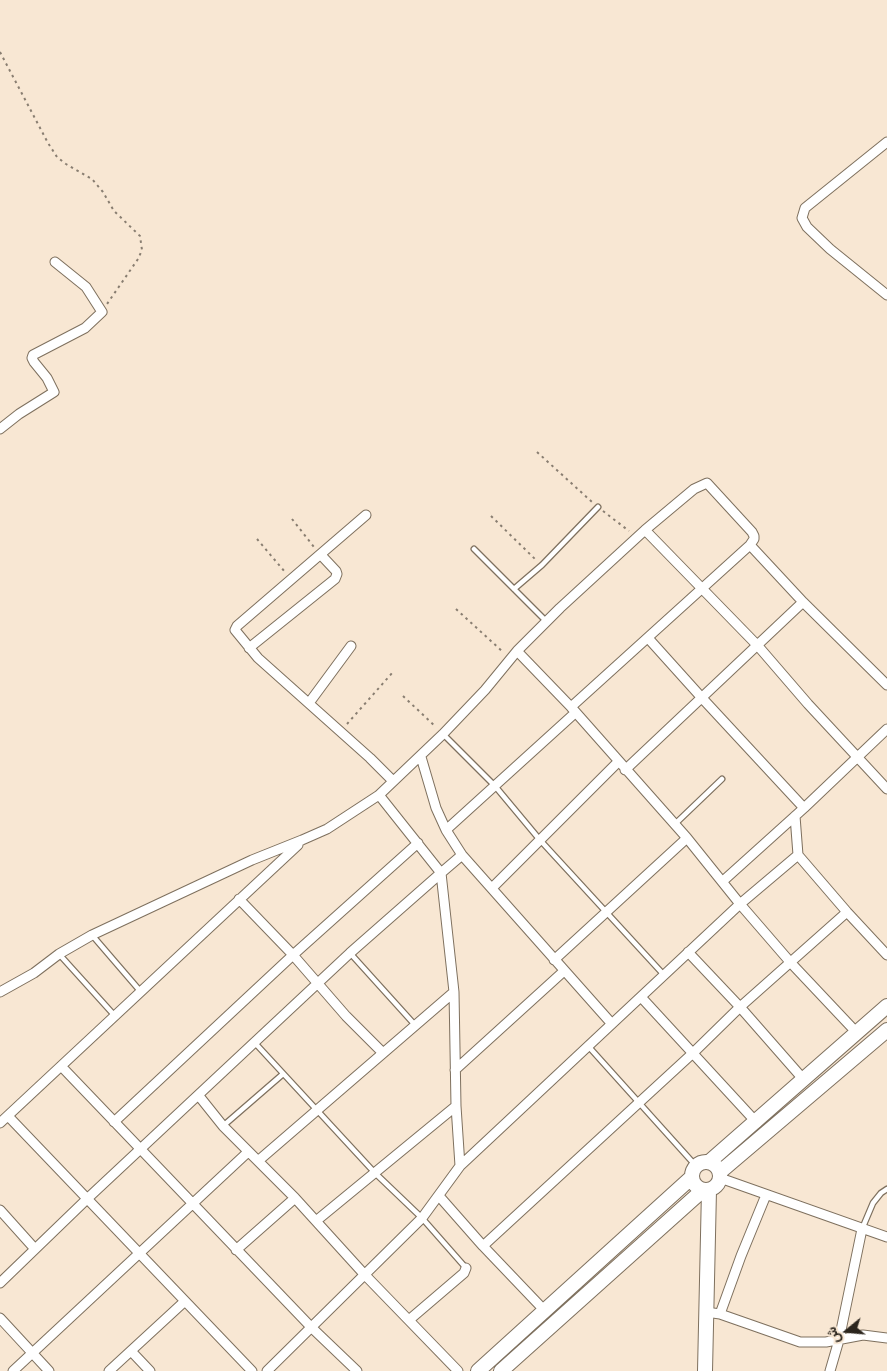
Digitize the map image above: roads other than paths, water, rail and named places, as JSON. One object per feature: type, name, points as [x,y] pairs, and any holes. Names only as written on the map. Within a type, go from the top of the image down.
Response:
[{"type":"street","points":[[887,142],[805,208],[802,218],[807,227],[830,249],[887,295]]},
{"type":"street","points":[[0,429],[19,414],[54,392],[48,378],[34,362],[33,355],[85,328],[102,312],[86,287],[55,262]]},
{"type":"street","points":[[0,992],[92,934],[243,864],[327,829],[379,795],[421,757],[485,690],[546,621],[645,530],[694,489],[707,483],[752,532],[754,536],[750,545],[648,638],[495,786],[446,830]]},
{"type":"street","points":[[366,515],[237,626],[235,630],[258,658],[393,781]]},
{"type":"street","points":[[645,530],[758,646],[808,704],[887,789]]},
{"type":"street","points":[[750,545],[803,602],[887,684]]},
{"type":"street","points":[[249,648],[335,579],[336,571],[321,555]]},
{"type":"street","points":[[626,770],[803,602]]},
{"type":"street","points":[[648,638],[804,808]]},
{"type":"street","points":[[309,703],[351,646]]},
{"type":"street","points":[[514,655],[573,710],[686,838],[791,963],[857,1033]]},
{"type":"street","points":[[723,881],[804,808],[887,729]]},
{"type":"street","points":[[421,757],[436,808],[446,830],[462,855],[612,1024]]},
{"type":"street","points":[[492,888],[618,762]]},
{"type":"street","points":[[379,795],[441,873],[454,992],[456,1106],[460,1166]]},
{"type":"street","points":[[795,816],[798,855],[887,955]]},
{"type":"street","points":[[554,960],[686,838]]},
{"type":"street","points":[[0,1123],[302,840]]},
{"type":"street","points":[[114,1122],[418,843]]},
{"type":"street","points":[[0,1283],[350,953],[462,855]]},
{"type":"street","points":[[267,1371],[422,1218],[460,1166],[740,904],[798,855]]},
{"type":"street","points":[[239,900],[294,955],[319,982],[346,1016],[383,1053]]},
{"type":"street","points":[[483,1246],[740,1007],[847,912]]},
{"type":"street","points":[[688,952],[740,1007],[804,1080]]},
{"type":"street","points":[[455,1070],[564,971]]},
{"type":"street","points":[[258,1161],[454,992]]},
{"type":"street","points":[[641,998],[757,1123]]},
{"type":"street","points":[[478,1371],[699,1169],[757,1123],[887,1006]]},
{"type":"street","points":[[720,1175],[887,1030]]},
{"type":"street","points":[[61,1066],[236,1250],[357,1371]]},
{"type":"street","points":[[199,1096],[223,1126],[295,1198],[364,1274],[458,1371]]},
{"type":"street","points":[[316,1221],[456,1106]]},
{"type":"street","points":[[8,1116],[252,1371]]},
{"type":"street","points":[[13,1371],[248,1152]]},
{"type":"street","points":[[501,1371],[706,1190],[718,1184],[720,1175],[716,1166],[699,1169]]},
{"type":"street","points":[[699,1169],[697,1188],[706,1190]]},
{"type":"street","points":[[720,1175],[766,1194],[887,1237]]},
{"type":"street","points":[[705,1371],[713,1314],[706,1190]]},
{"type":"street","points":[[713,1314],[741,1256],[766,1194]]},
{"type":"street","points":[[438,1196],[544,1311]]},
{"type":"street","points":[[236,1250],[295,1198]]},
{"type":"street","points":[[0,1210],[35,1249]]},
{"type":"street","points":[[830,1371],[839,1340],[862,1228]]},
{"type":"street","points":[[409,1320],[464,1273],[466,1268]]},
{"type":"street","points":[[108,1371],[185,1301]]},
{"type":"street","points":[[713,1314],[800,1342],[839,1340],[863,1335],[887,1338]]},
{"type":"street","points":[[0,1318],[49,1371]]},
{"type":"street","points":[[131,1351],[150,1371]]},
{"type":"lane","points":[[514,589],[542,565],[598,507]]},
{"type":"lane","points":[[474,549],[546,621]]},
{"type":"lane","points":[[443,734],[495,786],[540,840],[664,975]]},
{"type":"lane","points":[[674,825],[722,779]]},
{"type":"lane","points":[[92,934],[141,992]]},
{"type":"lane","points":[[350,953],[415,1026]]},
{"type":"lane","points":[[59,954],[115,1016]]},
{"type":"lane","points":[[254,1043],[375,1173],[422,1218],[466,1268]]},
{"type":"lane","points":[[588,1047],[699,1169]]},
{"type":"lane","points":[[223,1126],[283,1074]]},
{"type":"lane","points":[[862,1228],[873,1203],[887,1189]]}]
